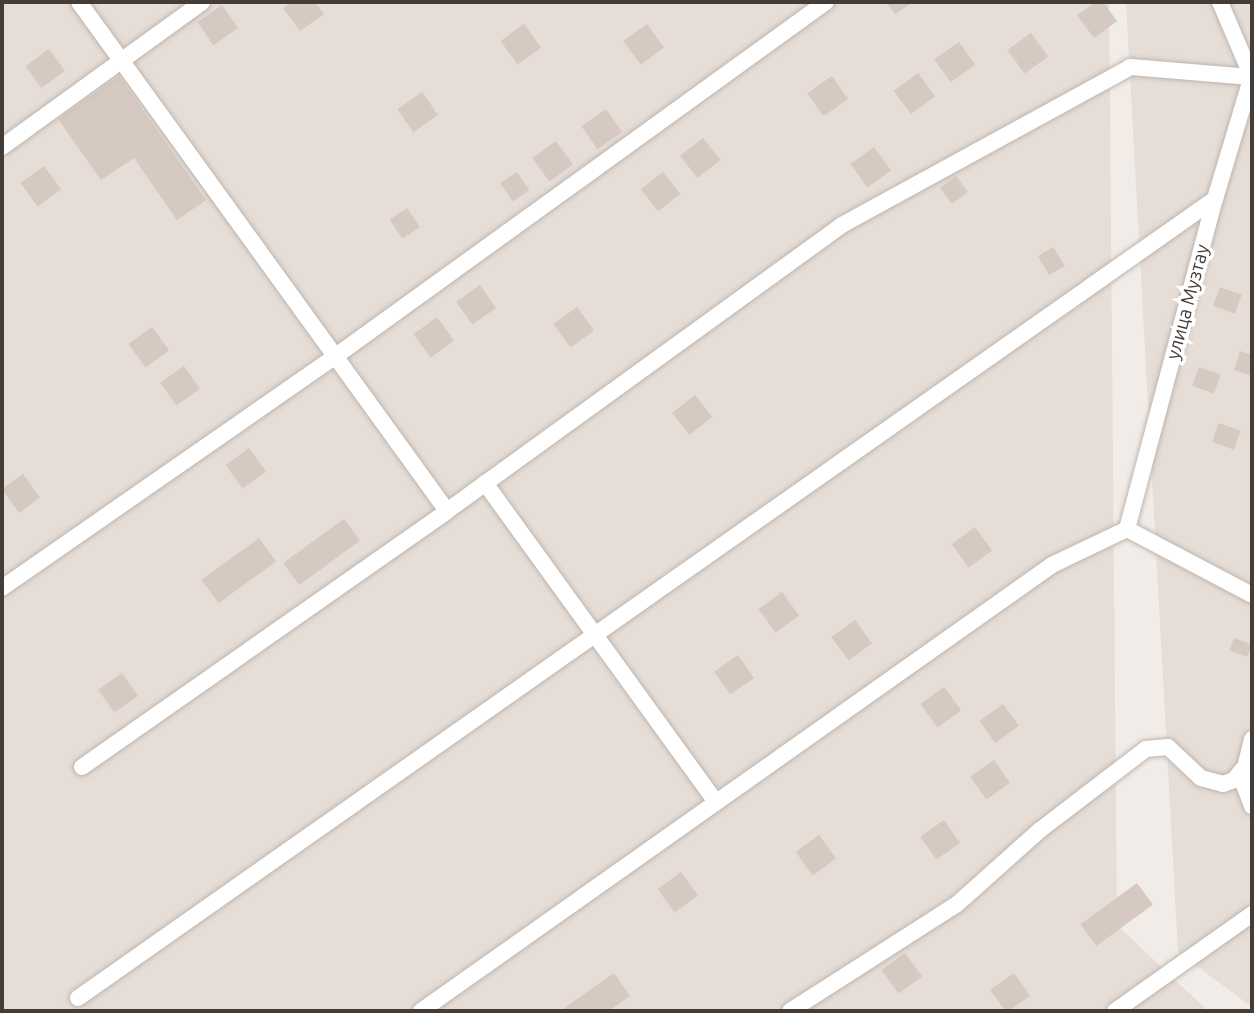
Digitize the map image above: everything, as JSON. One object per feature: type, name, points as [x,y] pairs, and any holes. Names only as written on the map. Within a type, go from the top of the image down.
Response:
[{"type":"street","points":[[79,2],[333,358],[447,511]]},
{"type":"street","points":[[2,146],[202,2]]},
{"type":"street","points":[[2,588],[333,358],[826,2]]},
{"type":"street","points":[[82,767],[485,484],[842,225],[1130,67],[1252,77],[1220,2]]},
{"type":"street","name":"улица Музтау","points":[[1128,529],[1215,199],[1252,77]]},
{"type":"street","points":[[78,998],[1215,199]]},
{"type":"street","points":[[485,484],[592,635],[716,802]]},
{"type":"street","points":[[421,1011],[1052,565],[1128,529],[1252,595]]},
{"type":"street","points":[[790,1011],[956,905],[1040,830],[1146,749],[1168,747],[1201,778],[1223,784],[1234,780],[1242,769],[1252,739]]},
{"type":"street","points":[[1242,769],[1243,789],[1252,806]]},
{"type":"street","points":[[1115,1011],[1252,914]]},
{"type":"shaded area","points":[[2,2],[1109,2],[1117,925],[1208,1011],[2,1011]]},
{"type":"shaded area","points":[[1126,2],[1252,2],[1252,1007],[1178,952]]},
{"type":"building","points":[[292,2],[315,2],[324,14],[300,31],[283,8]]},
{"type":"building","points":[[886,2],[913,2],[895,14]]},
{"type":"building","points":[[1096,2],[1103,2],[1117,21],[1094,38],[1077,15]]},
{"type":"building","points":[[222,5],[238,28],[213,45],[197,22]]},
{"type":"building","points":[[524,24],[541,47],[518,65],[501,41]]},
{"type":"building","points":[[647,24],[664,47],[641,65],[624,41]]},
{"type":"building","points":[[1031,33],[1048,56],[1025,74],[1008,50]]},
{"type":"building","points":[[959,42],[975,65],[950,82],[934,59]]},
{"type":"building","points":[[49,49],[65,71],[41,88],[26,66]]},
{"type":"building","points":[[918,73],[935,96],[911,114],[894,91]]},
{"type":"building","points":[[119,76],[206,200],[177,220],[134,158],[101,180],[58,119]]},
{"type":"building","points":[[832,76],[848,99],[823,116],[807,93]]},
{"type":"building","points":[[422,92],[438,115],[413,132],[397,109]]},
{"type":"building","points":[[606,109],[622,132],[597,149],[581,126]]},
{"type":"building","points":[[703,138],[720,160],[697,178],[680,156]]},
{"type":"building","points":[[556,141],[573,164],[550,182],[533,158]]},
{"type":"building","points":[[874,147],[891,170],[868,188],[851,164]]},
{"type":"building","points":[[44,166],[61,189],[38,207],[21,183]]},
{"type":"building","points":[[517,172],[529,190],[513,201],[500,183]]},
{"type":"building","points":[[663,172],[680,194],[658,211],[641,189]]},
{"type":"building","points":[[956,176],[968,192],[952,204],[940,188]]},
{"type":"building","points":[[407,208],[420,227],[402,239],[390,220]]},
{"type":"building","points":[[1053,247],[1065,266],[1049,275],[1038,257]]},
{"type":"building","points":[[480,285],[496,308],[472,325],[456,302]]},
{"type":"building","points":[[1220,287],[1242,295],[1235,314],[1213,306]]},
{"type":"building","points":[[577,307],[594,330],[571,348],[554,324]]},
{"type":"building","points":[[437,317],[454,340],[431,358],[414,334]]},
{"type":"building","points":[[152,327],[169,350],[146,368],[129,344]]},
{"type":"building","points":[[1240,351],[1252,355],[1252,376],[1234,370]]},
{"type":"building","points":[[184,366],[200,389],[176,406],[160,383]]},
{"type":"building","points":[[1199,367],[1221,375],[1214,394],[1192,386]]},
{"type":"building","points":[[695,395],[712,417],[689,435],[672,413]]},
{"type":"building","points":[[1219,423],[1241,431],[1234,450],[1212,442]]},
{"type":"building","points":[[249,448],[266,471],[243,489],[226,465]]},
{"type":"building","points":[[23,474],[40,497],[19,513],[2,489]]},
{"type":"building","points":[[344,519],[360,541],[299,585],[283,563]]},
{"type":"building","points":[[975,527],[992,550],[969,568],[952,544]]},
{"type":"building","points":[[259,538],[276,561],[219,603],[202,580]]},
{"type":"building","points":[[782,592],[799,615],[776,633],[759,609]]},
{"type":"building","points":[[855,620],[872,643],[849,661],[832,637]]},
{"type":"building","points":[[1234,638],[1252,645],[1247,657],[1229,650]]},
{"type":"building","points":[[738,655],[754,678],[730,695],[714,672]]},
{"type":"building","points":[[122,673],[138,696],[114,713],[98,690]]},
{"type":"building","points":[[944,687],[961,710],[938,728],[921,704]]},
{"type":"building","points":[[1003,704],[1019,726],[995,743],[980,721]]},
{"type":"building","points":[[994,760],[1010,783],[986,800],[970,777]]},
{"type":"building","points":[[944,820],[960,843],[936,860],[920,837]]},
{"type":"building","points":[[819,835],[836,858],[813,876],[796,852]]},
{"type":"building","points":[[681,872],[698,895],[675,913],[658,889]]},
{"type":"building","points":[[1137,883],[1153,905],[1096,946],[1080,924]]},
{"type":"building","points":[[905,953],[922,976],[899,994],[882,970]]},
{"type":"building","points":[[614,973],[630,996],[609,1011],[560,1011]]},
{"type":"building","points":[[1014,973],[1030,996],[1005,1011],[990,990]]}]
